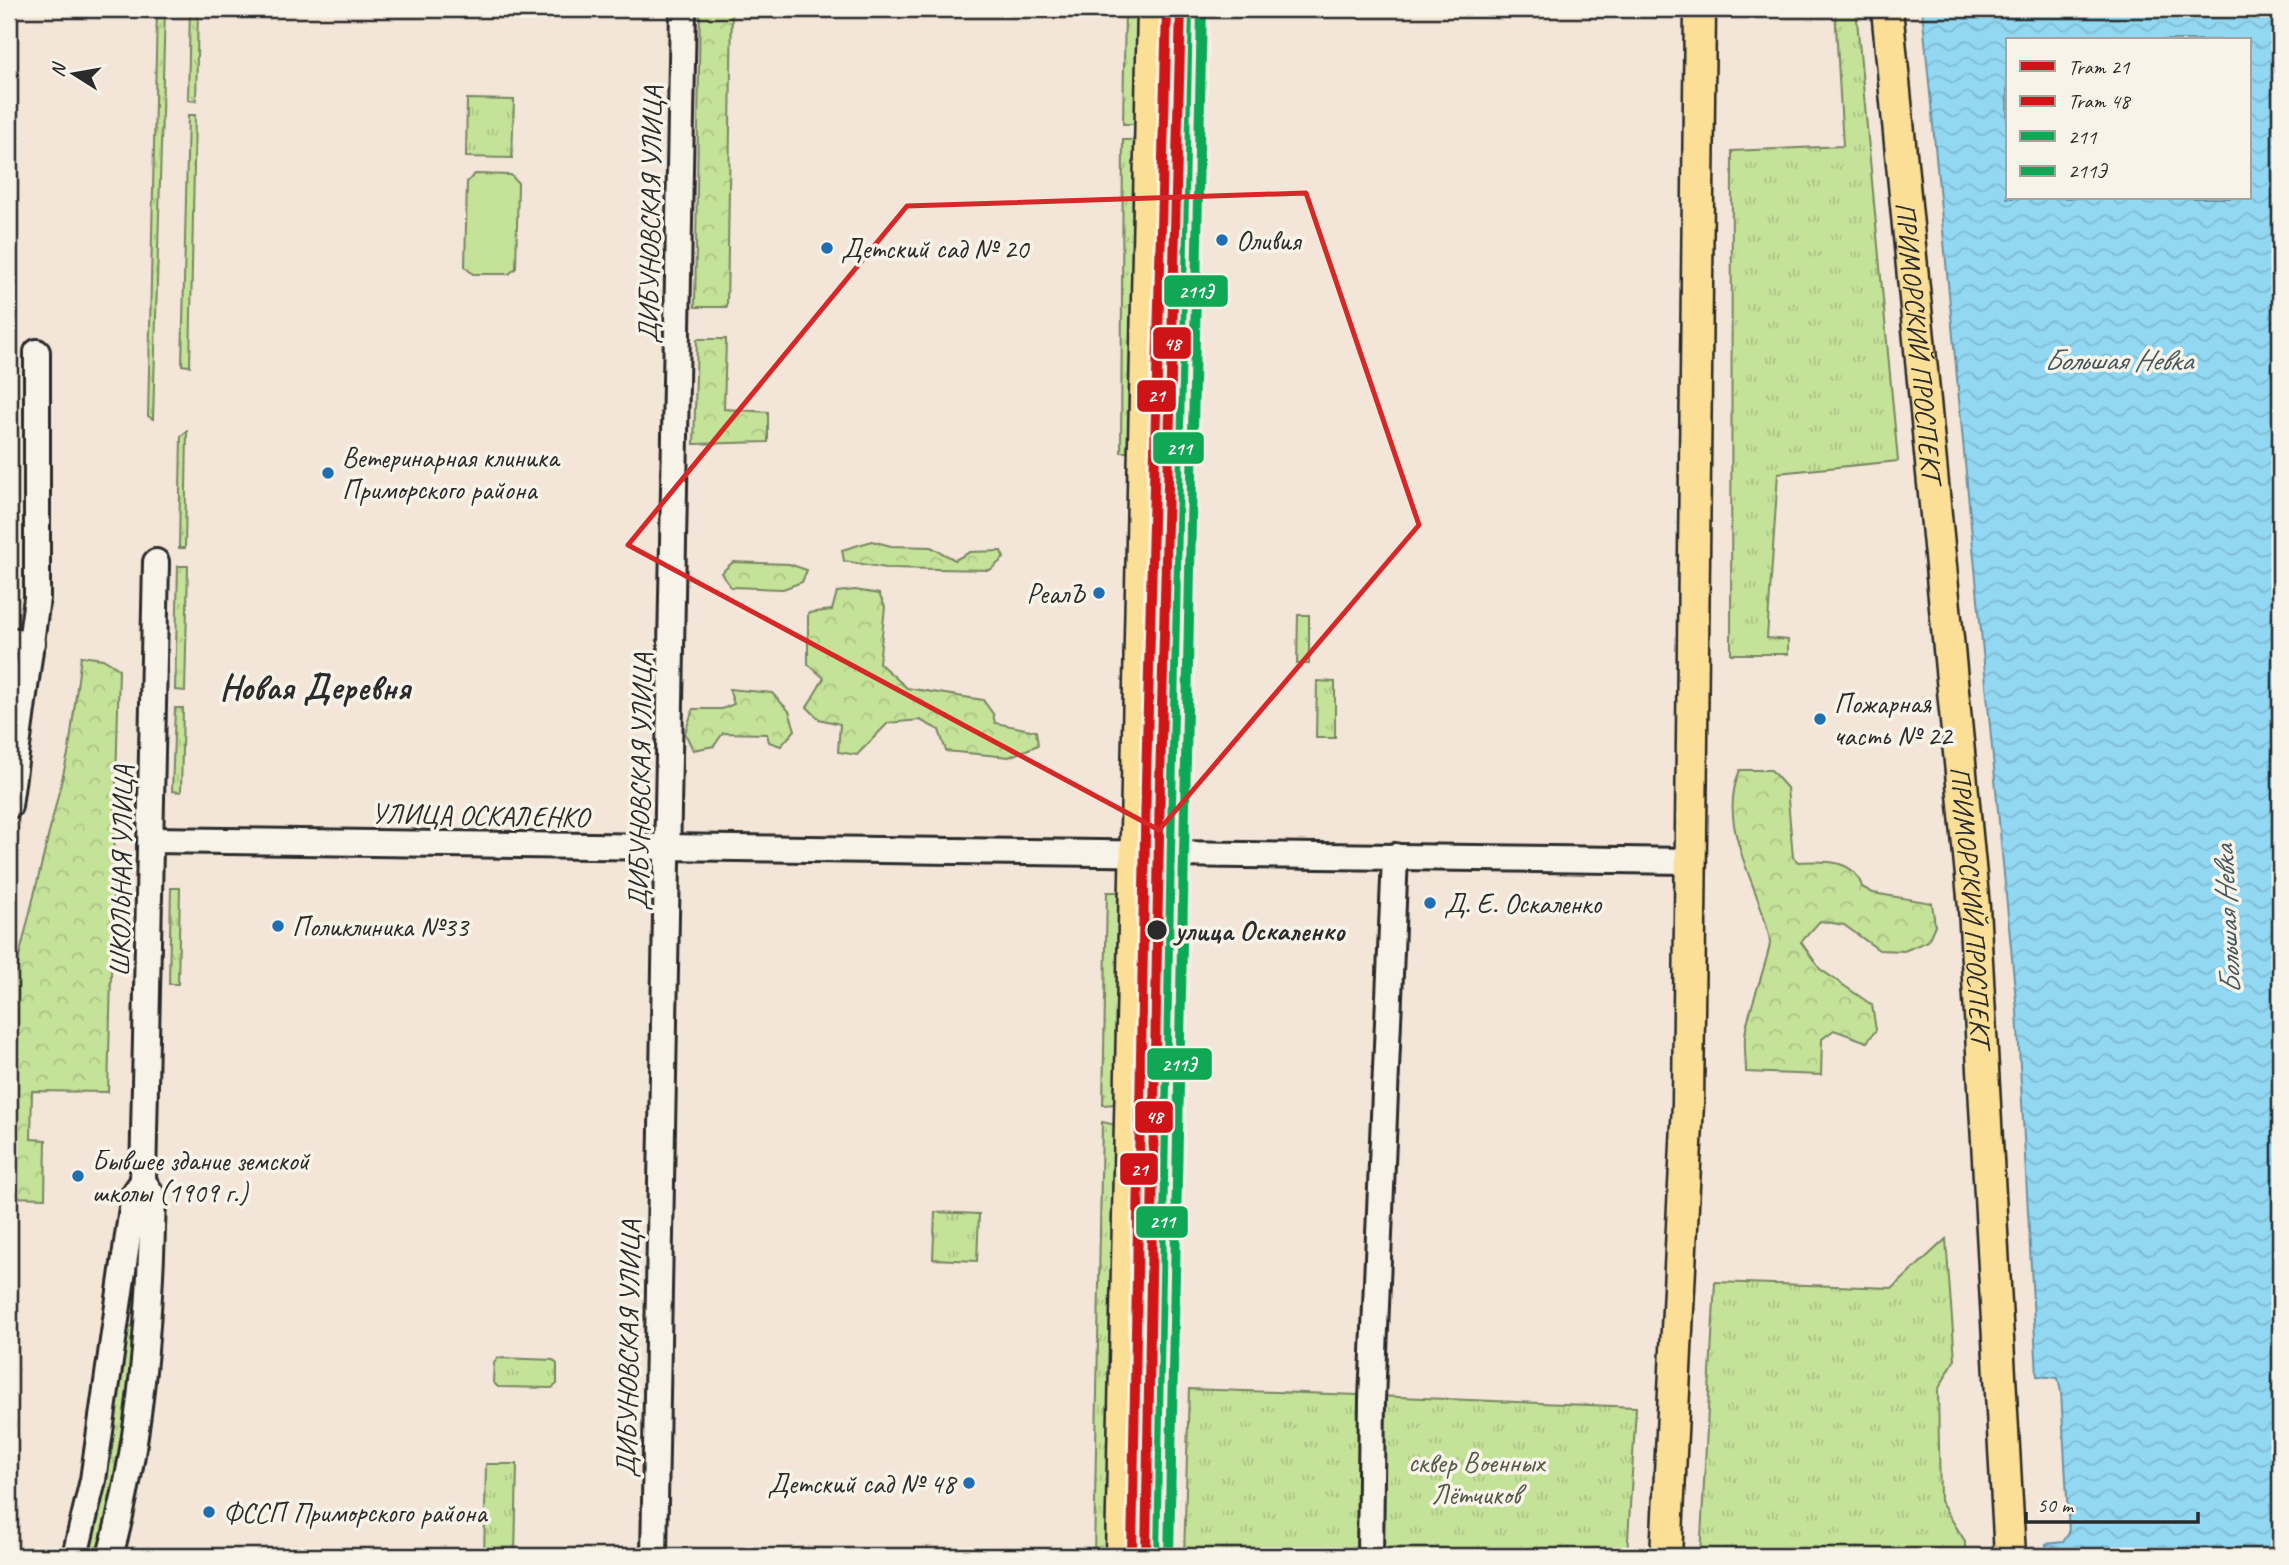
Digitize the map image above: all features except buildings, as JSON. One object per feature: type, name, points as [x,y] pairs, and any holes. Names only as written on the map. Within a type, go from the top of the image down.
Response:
[{"type":"main road","points":[[1121,1556],[1153,9]]},
{"type":"main road","points":[[1155,1556],[1188,9]]},
{"type":"main road","points":[[1666,1556],[1688,1103],[1700,9]]},
{"type":"main road","name":"ПРИМОРСКИЙ ПРОСПЕКТ","points":[[1887,9],[1974,907],[2010,1556]]},
{"type":"street","name":"ДИБУНОВСКАЯ УЛИЦА","points":[[654,1556],[683,9]]},
{"type":"street","points":[[9,806],[20,641],[37,598],[37,352]]},
{"type":"street","name":"ШКОЛЬНАЯ УЛИЦА","points":[[75,1556],[93,1480],[134,1194],[143,1181],[156,562]]},
{"type":"street","name":"УЛИЦА ОСКАЛЕНКО","points":[[151,840],[1690,861]]},
{"type":"street","points":[[1370,1556],[1372,1400],[1395,856]]},
{"type":"street","name":"ШКОЛЬНАЯ УЛИЦА","points":[[110,1556],[127,1475],[146,1346],[153,1196],[143,1181]]},
{"type":"highlighted area","points":[[1306,193],[1419,525],[1159,830],[628,545],[907,206]]},
{"type":"green space","points":[[157,9],[165,9],[153,419],[148,416]]},
{"type":"green space","points":[[190,9],[198,9],[196,101],[188,100]]},
{"type":"green space","points":[[700,9],[732,9],[727,307],[695,307]]},
{"type":"green space","points":[[1125,9],[1144,9],[1142,124],[1123,124]]},
{"type":"green space","points":[[1197,9],[1205,9],[1199,327],[1190,327]]},
{"type":"green space","points":[[1835,9],[1856,9],[1898,461],[1778,473],[1767,638],[1788,640],[1788,654],[1731,654],[1732,151],[1843,146]]},
{"type":"green space","points":[[467,99],[514,100],[512,158],[466,157]]},
{"type":"green space","points":[[188,115],[195,115],[190,366],[182,365]]},
{"type":"green space","points":[[1123,140],[1141,140],[1135,452],[1121,452]]},
{"type":"green space","points":[[475,174],[511,175],[518,183],[516,268],[509,274],[473,274],[465,267],[467,182]]},
{"type":"green space","points":[[697,339],[726,339],[724,409],[768,412],[768,442],[694,444]]},
{"type":"green space","points":[[187,431],[185,548],[179,548],[181,436]]},
{"type":"green space","points":[[872,541],[891,546],[931,547],[955,560],[970,552],[1001,551],[1004,558],[990,570],[886,568],[844,561],[842,550]]},
{"type":"green space","points":[[733,562],[789,564],[807,570],[802,582],[783,589],[731,587],[721,573]]},
{"type":"green space","points":[[178,566],[188,566],[185,691],[175,690]]},
{"type":"green space","points":[[855,590],[879,594],[885,607],[879,663],[907,688],[983,700],[993,714],[995,723],[1036,731],[1038,745],[1009,757],[946,751],[939,730],[920,720],[888,723],[857,755],[838,752],[840,724],[819,719],[807,707],[824,678],[808,664],[808,613],[832,610],[837,592]]},
{"type":"green space","points":[[1298,615],[1309,615],[1309,664],[1297,664]]},
{"type":"green space","points":[[81,656],[103,659],[119,669],[108,1092],[32,1091],[31,1139],[46,1140],[45,1198],[9,1197],[9,999],[69,750]]},
{"type":"green space","points":[[1317,681],[1335,682],[1335,738],[1316,738]]},
{"type":"green space","points":[[729,689],[772,693],[789,711],[795,730],[781,746],[769,742],[767,734],[723,733],[714,746],[693,750],[685,733],[693,709],[722,709],[734,704]]},
{"type":"green space","points":[[175,708],[183,708],[181,792],[172,791]]},
{"type":"green space","points":[[1740,770],[1771,770],[1787,788],[1793,857],[1798,862],[1837,863],[1852,871],[1862,887],[1873,893],[1932,903],[1935,925],[1928,941],[1904,951],[1879,950],[1844,925],[1820,921],[1801,942],[1820,969],[1872,1005],[1876,1030],[1867,1042],[1834,1030],[1822,1039],[1821,1075],[1746,1072],[1746,1029],[1770,941],[1736,835],[1734,792]]},
{"type":"green space","points":[[171,888],[180,888],[178,984],[169,984]]},
{"type":"green space","points":[[1107,892],[1125,892],[1116,1104],[1103,1105]]},
{"type":"green space","points":[[1102,1122],[1116,1125],[1111,1556],[1094,1556]]},
{"type":"green space","points":[[935,1212],[979,1214],[977,1261],[933,1259]]},
{"type":"green space","points":[[1946,1239],[1955,1359],[1938,1390],[1940,1501],[1965,1541],[1965,1556],[1700,1556],[1715,1282],[1893,1288]]},
{"type":"green space","points":[[132,1326],[137,1330],[115,1483],[97,1556],[88,1556],[105,1482],[128,1329]]},
{"type":"green space","points":[[498,1358],[553,1360],[557,1364],[557,1384],[552,1388],[498,1387],[493,1382],[494,1363]]},
{"type":"green space","name":"сквер Военных Лётчиков","points":[[1189,1389],[1358,1395],[1359,1556],[1184,1556]]},
{"type":"green space","name":"сквер Военных Лётчиков","points":[[1376,1396],[1636,1407],[1627,1556],[1378,1556]]},
{"type":"green space","points":[[486,1464],[517,1464],[515,1556],[484,1556]]},
{"type":"water","name":"Большая Невка","points":[[1922,9],[2280,9],[2280,1556],[2046,1556],[2046,1544],[2063,1542],[2069,1533],[2061,1392],[2058,1378],[2037,1376],[2017,1011]]},
{"type":"tram line","name":"21","points":[[1132,1556],[1146,781],[1167,9]]},
{"type":"tram line","name":"48","points":[[1146,1556],[1160,781],[1181,9]]},
{"type":"transit line","name":"211","points":[[1155,1556],[1188,9]]},
{"type":"transit line","name":"211Э","points":[[1169,1556],[1202,9]]},
{"type":"place","name":"Оливия","points":[[1222,240]]},
{"type":"place","name":"Детский сад № 20","points":[[827,248]]},
{"type":"place","name":"Ветеринарная клиника Приморского района","points":[[328,473]]},
{"type":"place","name":"РеалЪ","points":[[1099,593]]},
{"type":"place","name":"Пожарная часть № 22","points":[[1820,719]]},
{"type":"place","name":"Д. Е. Оскаленко","points":[[1430,903]]},
{"type":"place","name":"Поликлиника №33","points":[[278,926]]},
{"type":"place","name":"улица Оскаленко","points":[[1157,930]]},
{"type":"place","name":"Бывшее здание земской школы (1909 г.)","points":[[78,1176]]},
{"type":"place","name":"Детский сад № 48","points":[[969,1483]]},
{"type":"place","name":"ФССП Приморского района","points":[[209,1512]]},
{"type":"district","name":"Новая Деревня","points":[[315,687]]}]
